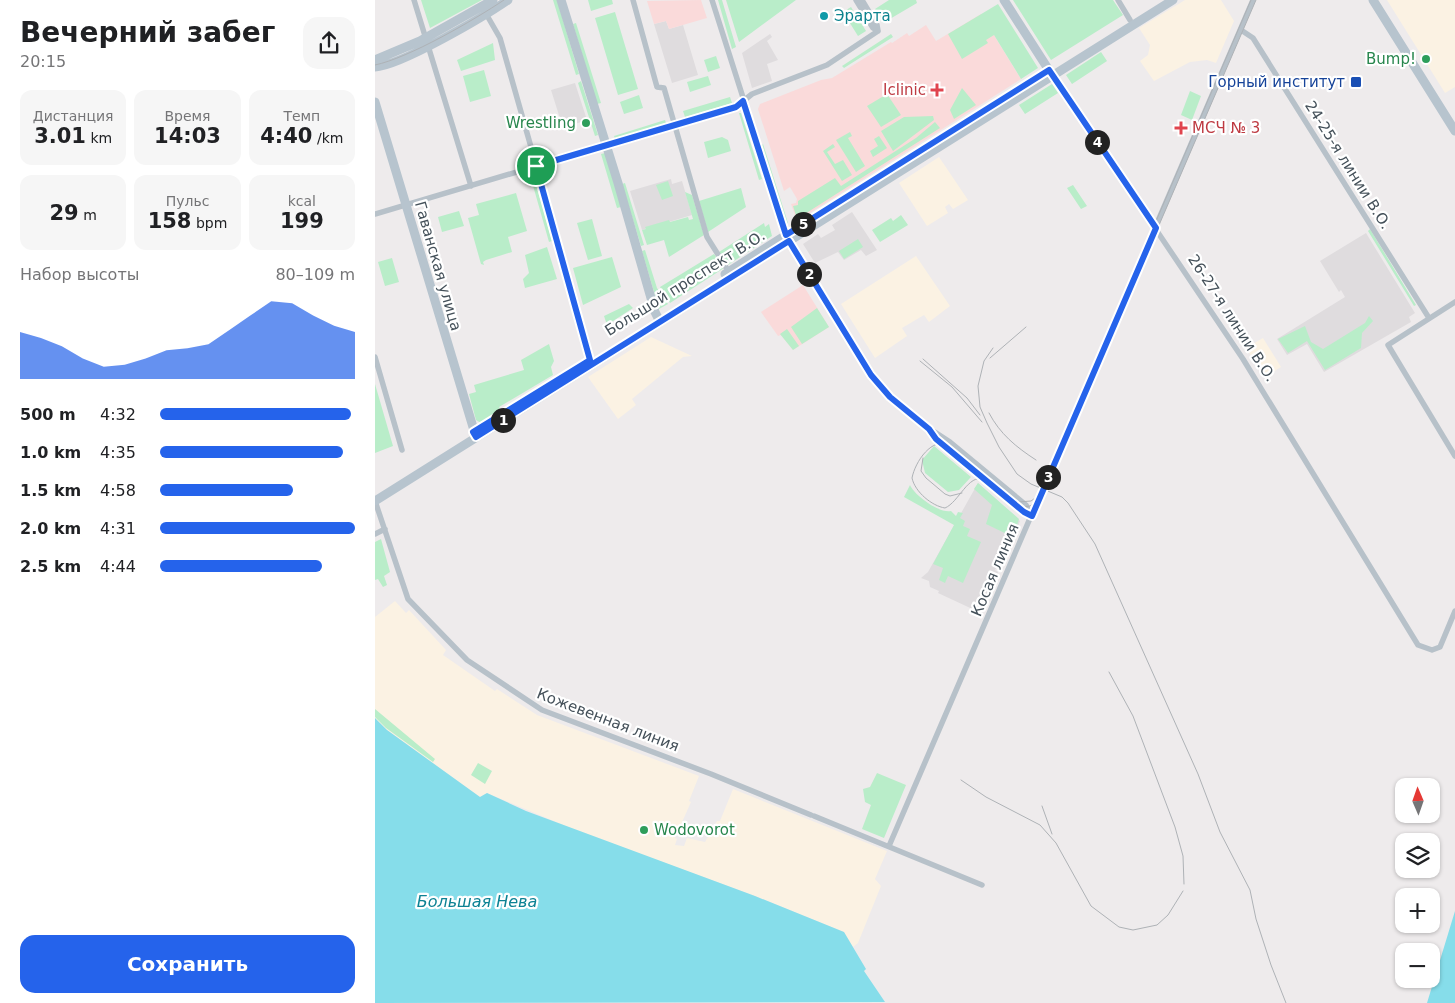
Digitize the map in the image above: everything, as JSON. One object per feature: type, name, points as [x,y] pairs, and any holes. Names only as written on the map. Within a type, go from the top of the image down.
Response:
[{"type":"main road","points":[[484,11],[493,0]]},
{"type":"main road","points":[[375,67],[394,62],[427,42],[508,0]]},
{"type":"main road","points":[[561,0],[659,320]]},
{"type":"main road","name":"26-27-я линии В.О.","points":[[1004,0],[1051,73]]},
{"type":"main road","name":"Большой проспект В.О.","points":[[1051,73],[1161,0]]},
{"type":"main road","name":"Большой проспект В.О.","points":[[375,494],[409,476],[1051,73],[1173,0]]},
{"type":"main road","points":[[1373,0],[1455,130]]},
{"type":"main road","points":[[1380,0],[1455,120]]},
{"type":"main road","points":[[375,60],[427,42]]},
{"type":"main road","name":"Гаванская улица","points":[[375,102],[475,435]]},
{"type":"main road","name":"Большой проспект В.О.","points":[[659,320],[729,272],[788,239]]},
{"type":"main road","name":"Большой проспект В.О.","points":[[375,501],[409,476]]},
{"type":"street","points":[[414,0],[471,186]]},
{"type":"street","points":[[633,0],[657,87],[664,88],[707,237],[729,272]]},
{"type":"street","points":[[712,0],[788,239],[871,375],[890,397],[937,437],[950,442],[1026,505],[1032,516]]},
{"type":"street","points":[[856,0],[873,28],[878,31]]},
{"type":"street","points":[[862,0],[877,25],[878,31]]},
{"type":"street","points":[[1117,0],[1130,20]]},
{"type":"street","name":"Косая линия","points":[[889,846],[1253,0]]},
{"type":"street","points":[[484,11],[500,38],[531,146]]},
{"type":"street","name":"24-25-я линии В.О.","points":[[1241,30],[1253,38],[1429,318]]},
{"type":"street","points":[[375,214],[736,107],[758,92],[827,65],[878,31]]},
{"type":"street","name":"26-27-я линии В.О.","points":[[1051,73],[1243,358],[1419,645],[1431,650],[1443,645],[1455,611]]},
{"type":"street","points":[[533,156],[590,363]]},
{"type":"street","points":[[1455,302],[1388,345],[1455,456]]},
{"type":"street","points":[[375,357],[402,450]]},
{"type":"street","name":"Кожевенная линия","points":[[375,501],[404,593],[411,604],[467,660],[518,696],[541,710],[711,774],[982,885]]},
{"type":"street","points":[[375,534],[385,529]]},
{"type":"shaded area","points":[[701,0],[707,18],[669,29],[666,21],[654,24],[647,1]]},
{"type":"shaded area","points":[[1185,0],[1221,0],[1234,21],[1216,63],[1207,60],[1190,62],[1154,81],[1140,61],[1148,55],[1150,45],[1139,28]]},
{"type":"shaded area","points":[[1387,0],[1455,0],[1455,87],[1445,93]]},
{"type":"shaded area","points":[[981,14],[1021,79],[797,221],[791,204],[796,203],[797,199],[790,187],[784,191],[758,109],[760,104],[821,80],[832,78],[891,42],[907,33],[909,36],[926,25],[936,41]]},
{"type":"shaded area","points":[[666,21],[669,29],[683,25],[698,75],[672,83],[654,24]]},
{"type":"shaded area","points":[[770,34],[772,37],[767,41],[778,60],[767,64],[772,81],[752,88],[742,53]]},
{"type":"shaded area","points":[[575,83],[587,120],[563,128],[551,90]]},
{"type":"shaded area","points":[[939,157],[968,200],[953,209],[949,204],[945,207],[948,213],[927,226],[899,183]]},
{"type":"shaded area","points":[[671,179],[672,184],[682,181],[692,215],[642,230],[630,191]]},
{"type":"shaded area","points":[[852,212],[877,250],[866,256],[861,250],[844,260],[838,252],[815,263],[803,244],[818,234],[821,238],[835,230],[832,225]]},
{"type":"shaded area","points":[[1366,233],[1415,313],[1409,317],[1411,322],[1324,372],[1307,344],[1287,355],[1277,339],[1345,297],[1341,290],[1339,292],[1320,261]]},
{"type":"shaded area","points":[[916,256],[950,306],[929,322],[924,315],[902,328],[907,336],[875,358],[841,304]]},
{"type":"shaded area","points":[[803,285],[829,327],[793,350],[781,335],[778,336],[761,312]]},
{"type":"shaded area","points":[[651,337],[692,356],[683,357],[632,399],[636,405],[618,419],[588,377]]},
{"type":"shaded area","points":[[1263,338],[1281,367],[1265,377],[1246,348]]},
{"type":"shaded area","points":[[978,483],[1020,521],[1001,565],[997,566],[995,570],[998,572],[997,576],[993,575],[992,577],[994,582],[981,613],[938,593],[939,591],[930,587],[929,581],[921,578],[928,572]]},
{"type":"shaded area","points":[[395,601],[406,613],[409,610],[446,650],[443,655],[495,691],[497,689],[537,715],[699,776],[689,801],[691,802],[675,838],[677,839],[675,845],[684,846],[687,838],[705,842],[717,821],[720,821],[733,789],[887,851],[875,879],[881,886],[858,943],[853,947],[844,932],[755,896],[580,832],[487,793],[480,797],[387,730],[375,718],[375,617]]},
{"type":"green space","points":[[421,0],[482,0],[430,28]]},
{"type":"green space","points":[[553,0],[557,0],[579,74],[576,75]]},
{"type":"green space","points":[[588,0],[612,0],[613,4],[591,11]]},
{"type":"green space","points":[[718,0],[722,0],[736,47],[732,49]]},
{"type":"green space","points":[[726,0],[796,0],[739,42]]},
{"type":"green space","points":[[889,0],[916,0],[917,3],[883,23],[875,9]]},
{"type":"green space","points":[[1013,0],[1113,0],[1123,15],[1051,60]]},
{"type":"green space","points":[[998,4],[1038,68],[1021,79],[994,35],[986,40],[988,43],[962,59],[948,34]]},
{"type":"green space","points":[[851,7],[866,31],[858,36],[843,12]]},
{"type":"green space","points":[[615,12],[638,89],[618,95],[595,18]]},
{"type":"green space","points":[[576,23],[601,103],[597,104],[573,24]]},
{"type":"green space","points":[[891,34],[893,37],[844,68],[842,66]]},
{"type":"green space","points":[[493,43],[495,60],[461,71],[457,60]]},
{"type":"green space","points":[[1101,52],[1107,61],[1072,84],[1066,75]]},
{"type":"green space","points":[[716,56],[720,68],[708,72],[704,60]]},
{"type":"green space","points":[[484,70],[491,96],[470,102],[463,76]]},
{"type":"green space","points":[[708,76],[711,85],[690,92],[687,82]]},
{"type":"green space","points":[[581,81],[598,135],[595,136],[578,83]]},
{"type":"green space","points":[[1052,84],[1058,93],[1025,114],[1019,105]]},
{"type":"green space","points":[[962,88],[976,105],[954,119],[950,110]]},
{"type":"green space","points":[[1190,91],[1201,96],[1192,120],[1181,115]]},
{"type":"green space","points":[[887,94],[901,115],[881,127],[867,106]]},
{"type":"green space","points":[[639,95],[643,108],[624,114],[620,102]]},
{"type":"green space","points":[[730,97],[732,103],[685,117],[683,111]]},
{"type":"green space","points":[[991,101],[992,103],[815,213]]},
{"type":"green space","points":[[739,113],[741,113],[762,179],[759,180]]},
{"type":"green space","points":[[933,116],[934,120],[893,151],[881,131],[904,117]]},
{"type":"green space","points":[[665,120],[666,123],[615,139],[614,136]]},
{"type":"green space","points":[[935,122],[940,128],[797,219],[793,206],[798,205],[798,201],[835,178],[841,186],[916,138]]},
{"type":"green space","points":[[850,132],[852,136],[848,138],[865,166],[856,172],[836,140]]},
{"type":"green space","points":[[879,136],[887,148],[873,157],[870,151],[878,146],[874,139]]},
{"type":"green space","points":[[722,137],[728,140],[731,151],[708,158],[704,142]]},
{"type":"green space","points":[[763,144],[788,223],[785,225],[761,146]]},
{"type":"green space","points":[[833,144],[835,147],[827,152],[835,164],[843,160],[852,175],[842,181],[823,151]]},
{"type":"green space","points":[[605,153],[621,207],[617,208],[601,154]]},
{"type":"green space","points":[[533,174],[552,241],[549,242],[530,175]]},
{"type":"green space","points":[[668,181],[673,196],[662,200],[656,185]]},
{"type":"green space","points":[[625,183],[644,245],[641,246],[622,184]]},
{"type":"green space","points":[[1073,185],[1087,206],[1081,209],[1067,188]]},
{"type":"green space","points":[[741,188],[746,207],[708,232],[699,201]]},
{"type":"green space","points":[[685,192],[692,195],[704,235],[669,257],[664,240],[647,245],[642,230],[646,229],[645,227],[669,220],[670,222],[688,217],[689,220],[693,219]]},
{"type":"green space","points":[[516,193],[527,231],[508,237],[512,252],[486,260],[483,262],[484,265],[481,264],[468,218],[479,215],[476,204]]},
{"type":"green space","points":[[459,211],[464,226],[442,232],[438,217]]},
{"type":"green space","points":[[901,215],[908,225],[880,242],[872,230],[891,218],[893,221]]},
{"type":"green space","points":[[592,219],[602,256],[588,260],[577,223]]},
{"type":"green space","points":[[764,223],[765,227],[769,224],[772,236],[728,265],[719,252]]},
{"type":"green space","points":[[1370,229],[1416,305],[1414,306],[1368,231]]},
{"type":"green space","points":[[858,239],[863,247],[844,259],[839,251]]},
{"type":"green space","points":[[547,247],[557,279],[525,288],[523,279],[529,273],[525,255]]},
{"type":"green space","points":[[645,250],[657,288],[668,304],[659,309],[642,251]]},
{"type":"green space","points":[[714,254],[724,268],[670,303],[660,287]]},
{"type":"green space","points":[[612,257],[621,287],[583,305],[573,268]]},
{"type":"green space","points":[[392,258],[399,282],[385,286],[378,262]]},
{"type":"green space","points":[[629,304],[633,308],[607,325],[604,316]]},
{"type":"green space","points":[[817,308],[829,327],[802,344],[791,327]]},
{"type":"green space","points":[[1369,316],[1373,321],[1362,333],[1361,348],[1325,370],[1307,341],[1288,353],[1278,339],[1305,326],[1311,342],[1323,349],[1365,323]]},
{"type":"green space","points":[[787,329],[799,346],[793,350],[780,334]]},
{"type":"green space","points":[[549,344],[554,361],[551,367],[553,375],[499,407],[501,411],[481,423],[476,420],[469,394],[476,392],[474,385],[524,370],[521,360]]},
{"type":"green space","points":[[375,384],[393,446],[375,453]]},
{"type":"green space","points":[[934,446],[971,477],[959,490],[948,492],[925,473],[922,460]]},
{"type":"green space","points":[[978,483],[1019,519],[1013,537],[986,524],[992,505],[974,489]]},
{"type":"green space","points":[[910,485],[917,494],[934,507],[951,511],[956,516],[958,512],[963,513],[960,518],[965,521],[963,526],[970,529],[967,536],[981,542],[963,583],[948,576],[945,583],[939,580],[943,568],[933,564],[954,525],[904,497]]},
{"type":"green space","points":[[381,539],[390,572],[384,576],[387,585],[383,587],[378,579],[375,580],[375,542]]},
{"type":"green space","points":[[375,709],[435,759],[433,762],[386,728],[375,717]]},
{"type":"green space","points":[[478,763],[492,771],[485,784],[471,775]]},
{"type":"green space","points":[[877,773],[906,785],[884,838],[862,829],[871,805],[865,802],[863,789],[870,787]]},
{"type":"water","name":"Большая Нева","points":[[375,718],[387,730],[480,797],[487,793],[526,811],[755,896],[844,932],[866,969],[864,971],[885,1002],[375,1003]]},
{"type":"water","points":[[1455,911],[1455,1003],[1427,1003],[1432,988],[1440,988],[1440,960]]},
{"type":"tram line","points":[[375,65],[423,47],[459,28],[504,0]]},
{"type":"tram line","points":[[1251,0],[1038,496],[1031,501],[1018,502],[950,445],[943,443],[937,444],[925,452],[912,478],[920,493],[930,501],[945,508],[955,500],[968,484],[978,479],[984,479],[994,484],[1011,501],[1021,507],[1030,506],[1041,499],[1256,0]]},
{"type":"tram line","points":[[923,458],[921,471],[926,478],[945,494],[950,496],[962,493]]},
{"type":"railway","points":[[990,358],[1026,327]]},
{"type":"railway","points":[[993,348],[984,361],[978,386],[980,407],[987,423],[999,447],[1017,474],[1031,484],[1062,497],[1095,544],[1198,774],[1220,832],[1250,890],[1256,919],[1286,1003]]},
{"type":"railway","points":[[923,359],[967,398],[980,415]]},
{"type":"railway","points":[[920,361],[952,387],[982,422]]},
{"type":"railway","points":[[989,413],[1009,440],[1036,460]]},
{"type":"railway","points":[[1109,672],[1133,716],[1175,827],[1183,856],[1184,884]]},
{"type":"railway","points":[[961,780],[986,797],[1040,825],[1056,843],[1091,906],[1119,927],[1133,930],[1157,925],[1168,915],[1183,891]]},
{"type":"railway","points":[[1042,806],[1052,834]]},
{"type":"place","name":"Эрарта","points":[[824,16]]},
{"type":"place","name":"Bump!","points":[[1426,59]]},
{"type":"place","name":"Горный институт","points":[[1356,82]]},
{"type":"place","name":"Iclinic","points":[[937,90]]},
{"type":"place","name":"Wrestling","points":[[586,123]]},
{"type":"place","name":"МСЧ № 3","points":[[1181,128]]},
{"type":"place","name":"Wodovorot","points":[[644,830]]},
{"type":"route","points":[[1049,70],[1156,228],[1032,516],[1024,512],[936,439],[929,429],[890,397],[880,386],[871,375],[789,241],[476,437],[473,432],[590,360],[536,166],[736,107],[743,101],[786,235],[1049,70]]}]
